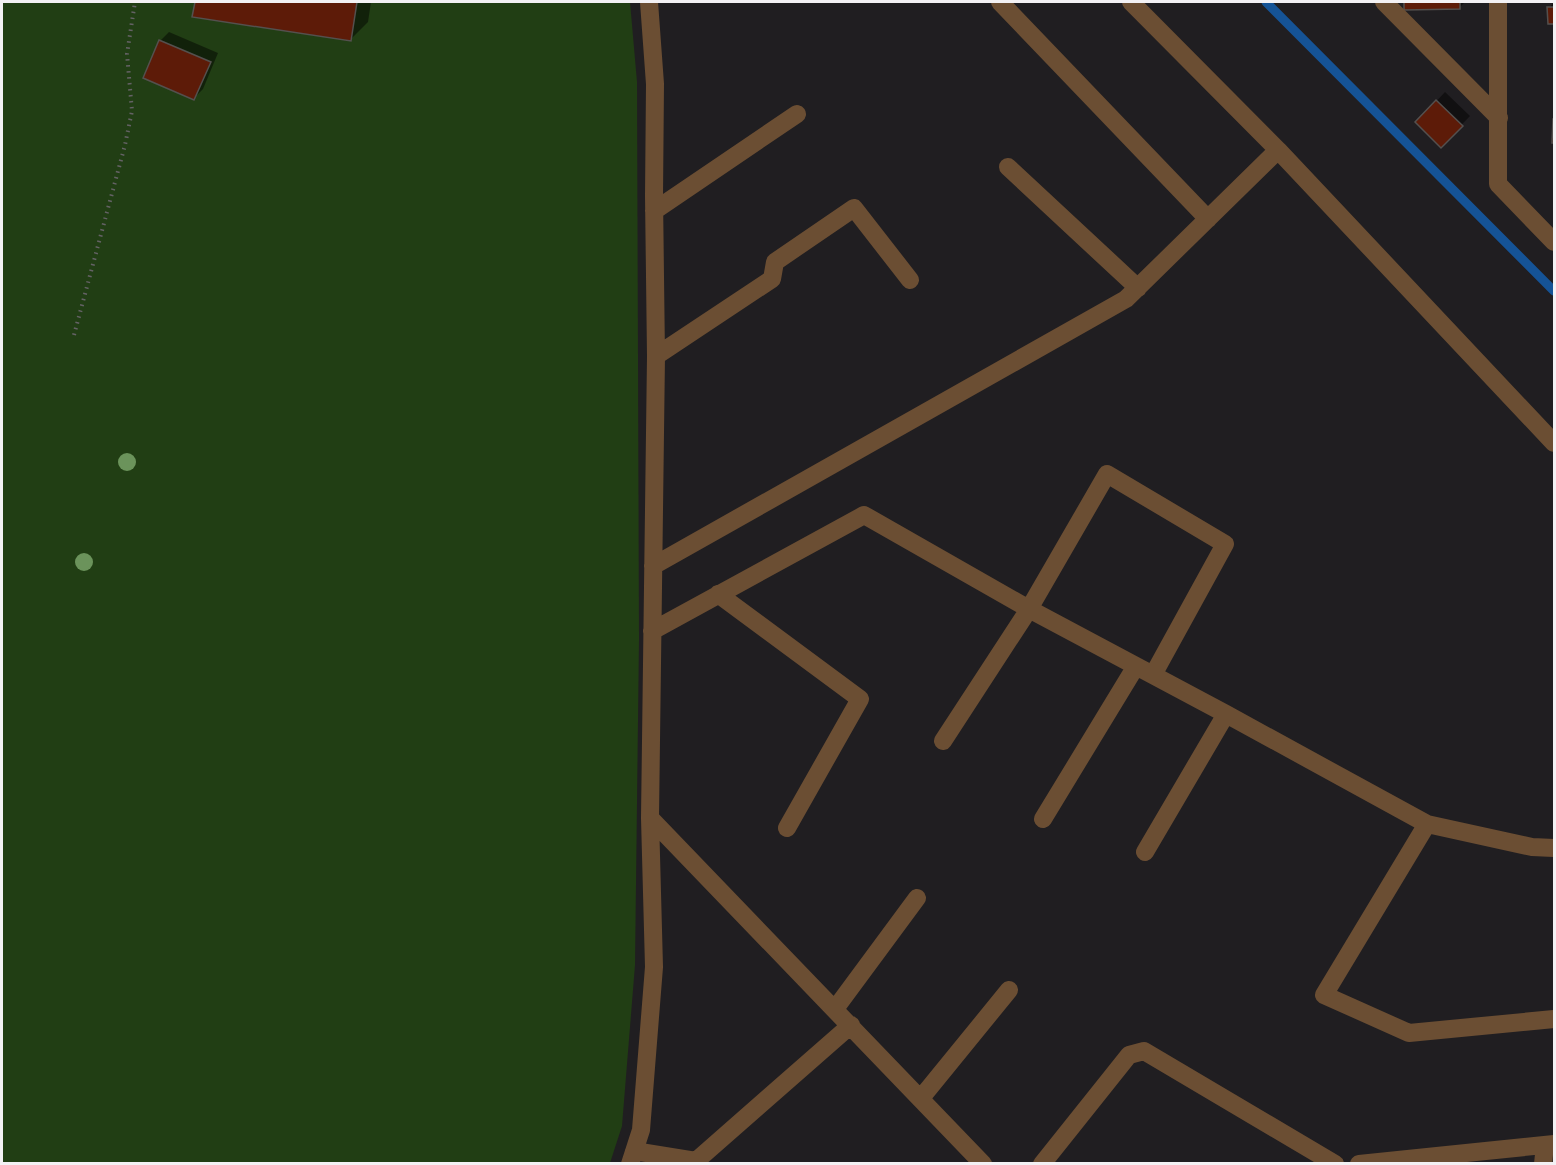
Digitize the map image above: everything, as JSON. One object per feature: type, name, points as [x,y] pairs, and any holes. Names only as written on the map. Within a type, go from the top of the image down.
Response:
[{"type":"street","points":[[649,2],[656,84],[654,211],[656,356],[650,818],[654,967],[641,1130],[632,1157],[696,1161],[850,1025]]},
{"type":"street","points":[[1000,2],[1208,219]]},
{"type":"street","points":[[1131,2],[1278,150],[1554,443]]},
{"type":"street","points":[[1384,2],[1499,118]]},
{"type":"street","points":[[1498,2],[1498,184],[1554,242]]},
{"type":"street","points":[[654,211],[797,114]]},
{"type":"street","points":[[653,566],[1126,299],[1278,150]]},
{"type":"street","points":[[1008,167],[1138,288]]},
{"type":"street","points":[[656,356],[772,279],[775,262],[854,208],[910,280]]},
{"type":"street","points":[[943,741],[1029,609],[1107,474],[1224,544],[1153,675]]},
{"type":"street","points":[[652,631],[864,515],[1029,609],[1427,824],[1532,847],[1554,849]]},
{"type":"street","points":[[718,594],[860,699],[787,828]]},
{"type":"street","points":[[1043,819],[1136,666]]},
{"type":"street","points":[[1145,852],[1226,714]]},
{"type":"street","points":[[650,818],[983,1164]]},
{"type":"street","points":[[1427,824],[1324,995],[1409,1033],[1554,1019]]},
{"type":"street","points":[[835,1009],[917,898]]},
{"type":"street","points":[[921,1098],[1009,990]]},
{"type":"street","points":[[1042,1164],[1129,1055],[1144,1051],[1335,1164]]},
{"type":"street","points":[[1359,1164],[1550,1144],[1543,1164]]},
{"type":"path","points":[[74,335],[126,145],[132,111],[127,54],[135,2]]},
{"type":"green space","points":[[2,2],[630,2],[637,82],[639,639],[635,965],[622,1126],[610,1163],[2,1164]]},
{"type":"building","points":[[195,2],[357,2],[351,41],[192,17]]},
{"type":"building","points":[[1404,2],[1460,2],[1460,9],[1404,10]]},
{"type":"building","points":[[1547,7],[1554,7],[1554,24],[1548,24]]},
{"type":"building","points":[[159,40],[211,62],[194,100],[143,78]]},
{"type":"building","points":[[1436,100],[1463,126],[1441,148],[1415,122]]},
{"type":"building","points":[[1553,119],[1554,143],[1552,143]]},
{"type":"waterway","points":[[1266,2],[1554,291]]}]
